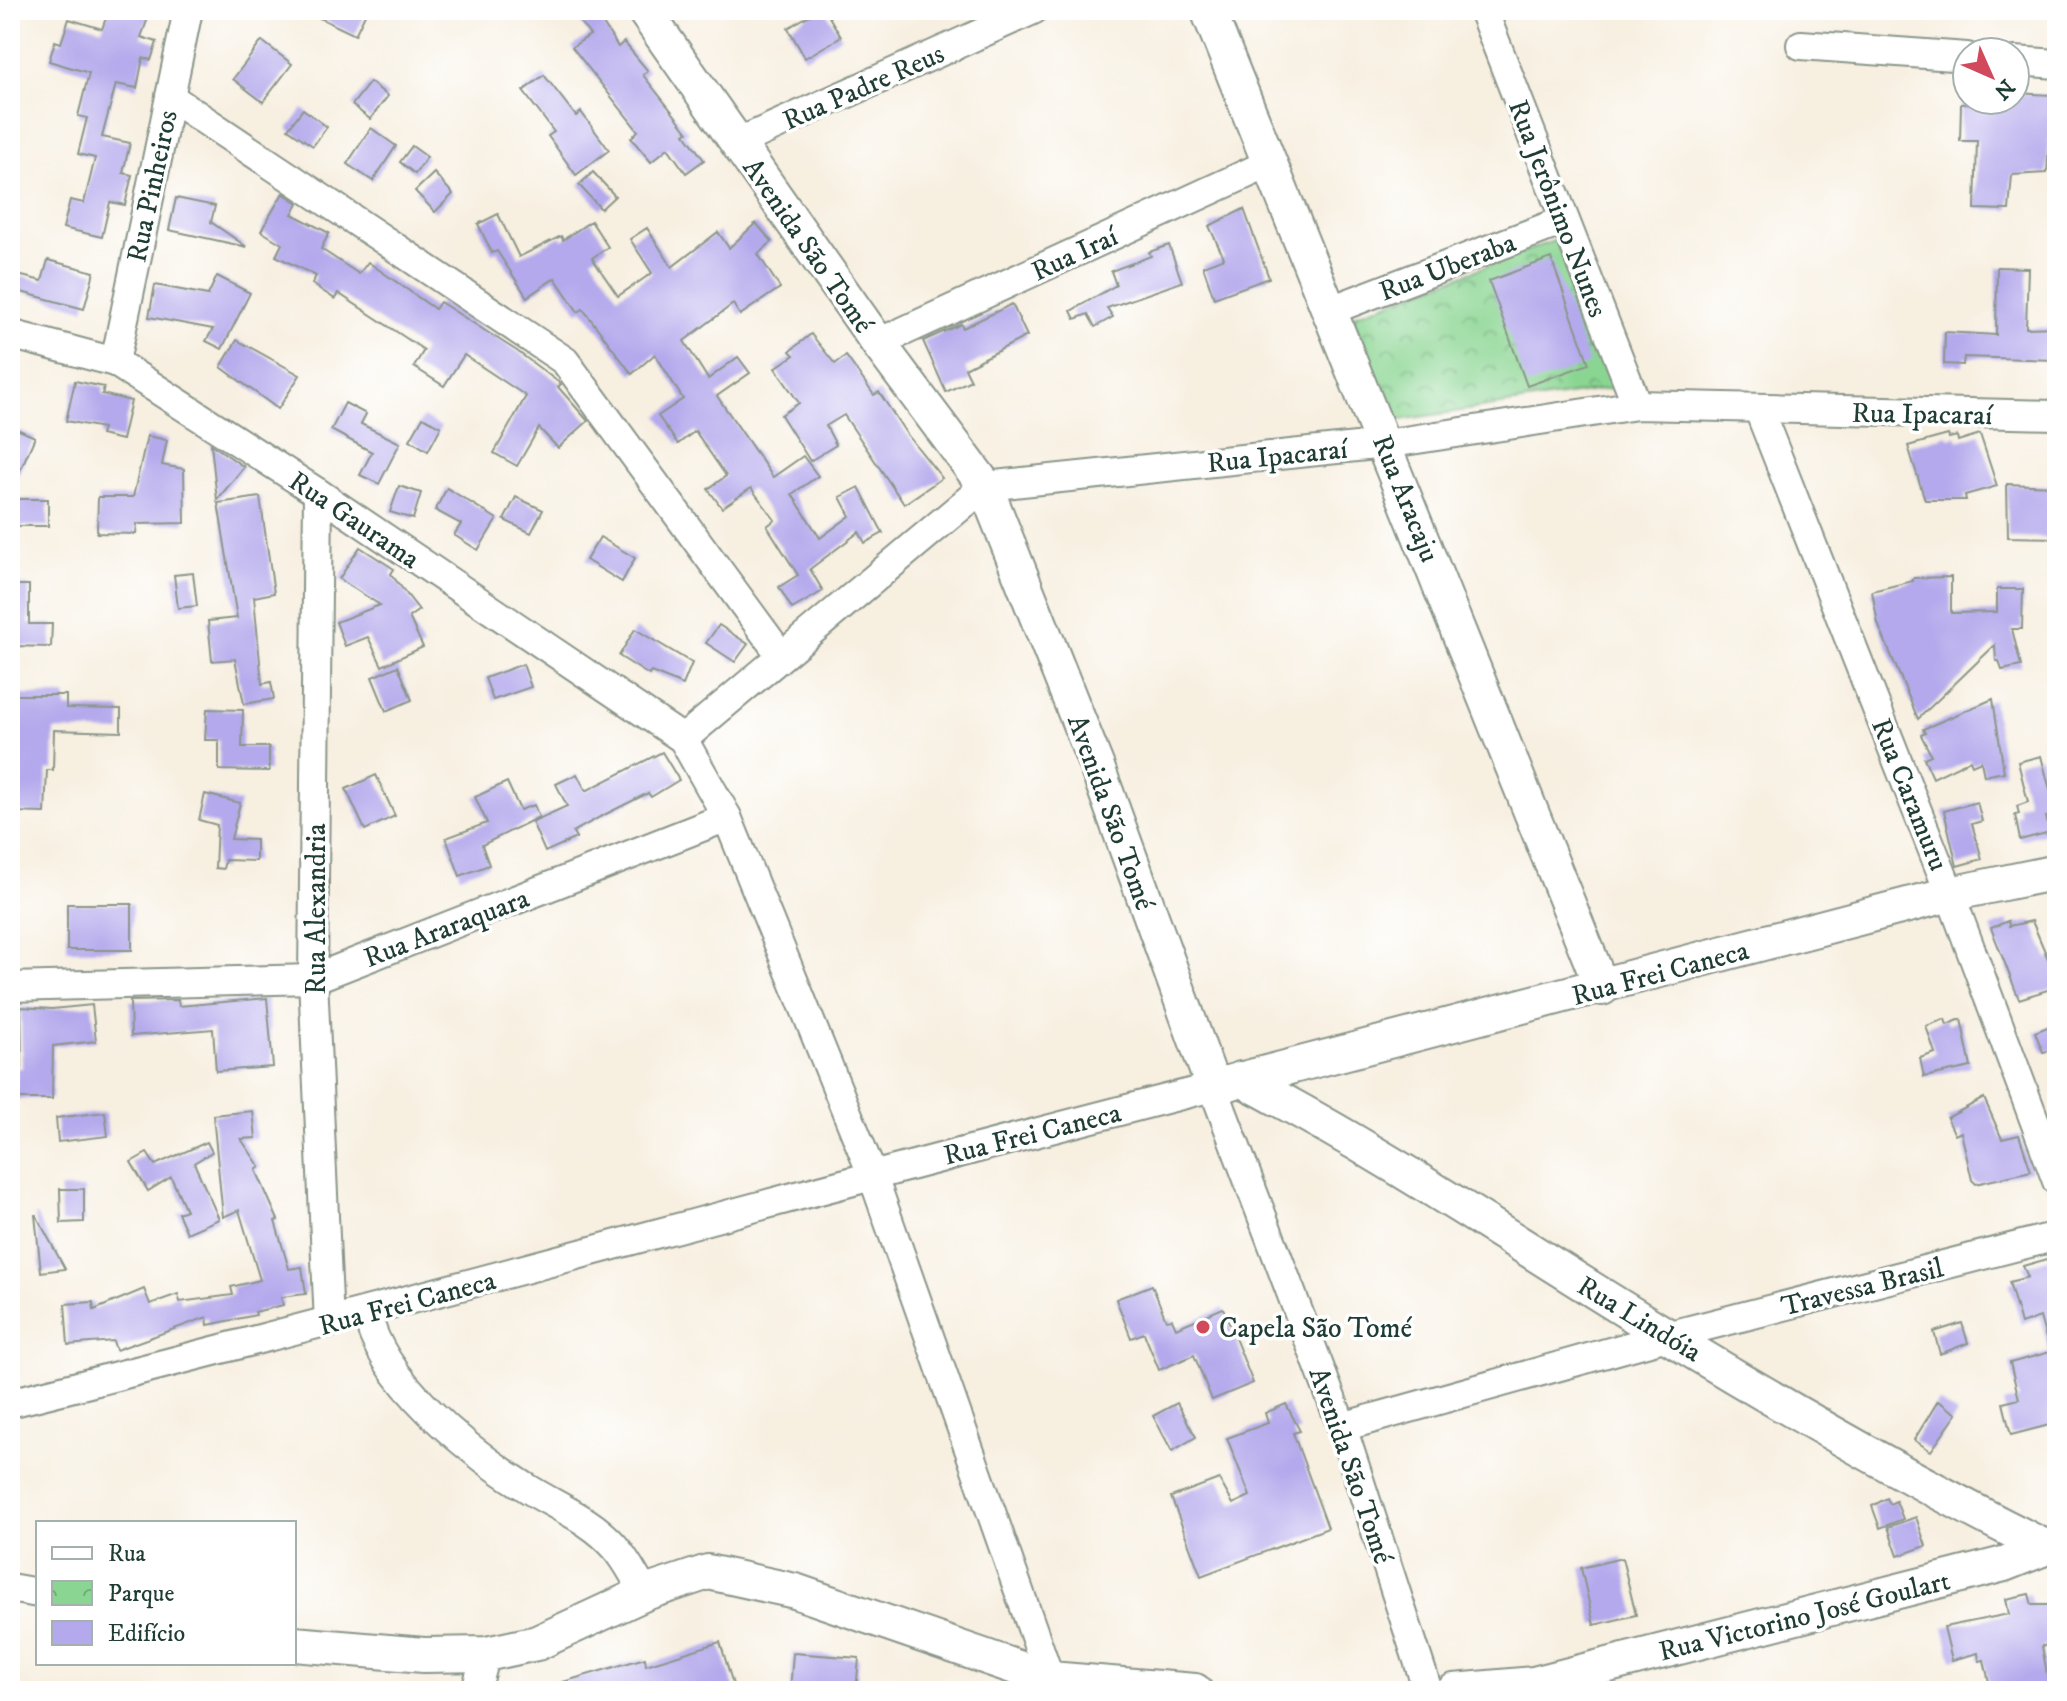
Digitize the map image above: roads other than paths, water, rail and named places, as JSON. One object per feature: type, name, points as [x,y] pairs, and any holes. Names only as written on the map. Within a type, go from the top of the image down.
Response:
[{"type":"street","name":"Rua Pinheiros","points":[[115,362],[188,10]]},
{"type":"street","name":"Avenida São Tomé","points":[[644,10],[878,343],[985,486],[1227,1083],[1428,1691]]},
{"type":"street","name":"Rua Padre Reus","points":[[737,143],[1033,10]]},
{"type":"street","name":"Rua Aracaju","points":[[1208,10],[1602,988]]},
{"type":"street","name":"Rua Jerônimo Nunes","points":[[1483,10],[1637,405]]},
{"type":"street","points":[[1801,45],[1951,56]]},
{"type":"street","points":[[2031,62],[2057,64]]},
{"type":"street","points":[[170,97],[565,361],[780,654]]},
{"type":"street","name":"Rua Iraí","points":[[878,343],[1270,163]]},
{"type":"street","name":"Rua Uberaba","points":[[1331,310],[1563,221]]},
{"type":"street","name":"Rua Gaurama","points":[[10,334],[115,362],[318,493],[683,739]]},
{"type":"street","name":"Rua Ipacaraí","points":[[985,486],[1385,444],[1637,405],[2057,415]]},
{"type":"street","name":"Rua Caramuru","points":[[1759,410],[1950,894],[2057,1181]]},
{"type":"street","points":[[985,486],[780,654],[683,739],[727,817],[872,1174],[1050,1679]]},
{"type":"street","name":"Rua Alexandria","points":[[318,493],[313,979],[329,1323]]},
{"type":"street","name":"Rua Araraquara","points":[[10,987],[313,979],[727,817]]},
{"type":"street","name":"Rua Frei Caneca","points":[[10,1403],[329,1323],[872,1174],[1602,988],[1950,894],[2057,872]]},
{"type":"street","name":"Rua Lindóia","points":[[1227,1083],[1335,1129],[1667,1336],[1966,1508],[2051,1545]]},
{"type":"street","name":"Travessa Brasil","points":[[1342,1427],[1667,1336],[2057,1236]]},
{"type":"street","points":[[367,1313],[369,1325],[397,1377],[427,1411],[524,1486],[567,1508],[615,1546],[645,1593]]},
{"type":"street","name":"Rua Victorino José Goulart","points":[[1454,1691],[1535,1687],[2004,1564],[2051,1545]]},
{"type":"street","points":[[296,1644],[424,1655],[486,1654],[537,1643],[645,1593],[708,1572],[795,1591],[1050,1679],[1195,1691]]},
{"type":"street","points":[[10,1588],[36,1593]]},
{"type":"street","points":[[476,1691],[486,1654]]},
{"type":"place","name":"Capela São Tomé","points":[[1203,1327]]}]
